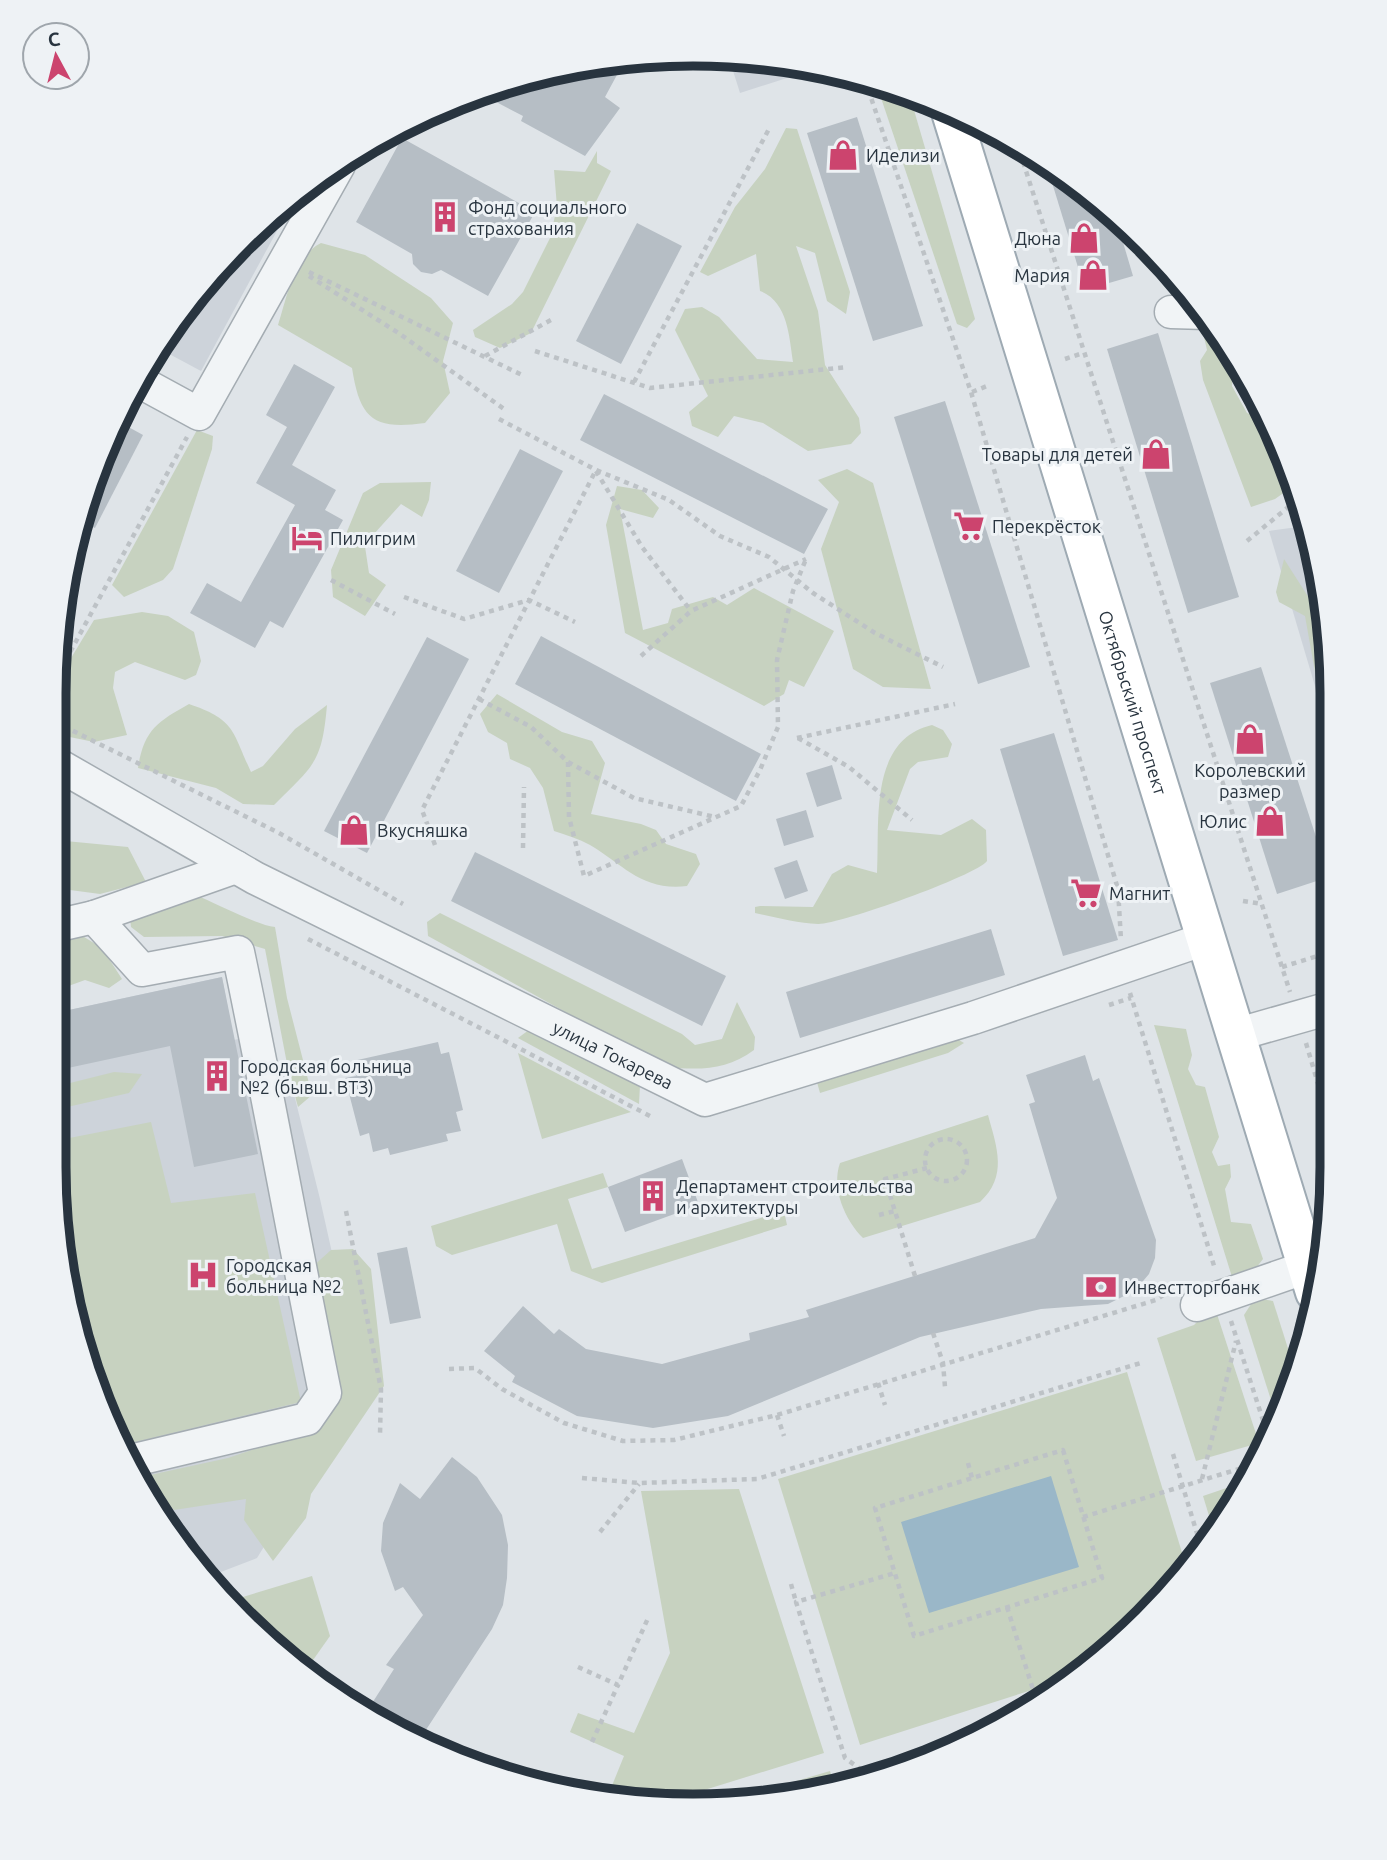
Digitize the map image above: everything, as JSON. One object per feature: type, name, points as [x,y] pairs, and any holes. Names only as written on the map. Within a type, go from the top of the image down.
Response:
[{"type":"main road","name":"Октябрьский проспект","points":[[955,124],[1310,1277]]},
{"type":"street","points":[[148,386],[199,414],[328,184]]},
{"type":"street","points":[[1171,312],[1191,313]]},
{"type":"street","name":"улица Токарева","points":[[66,769],[236,867],[705,1100],[973,1018],[1206,939]]},
{"type":"street","points":[[66,923],[94,917],[236,867]]},
{"type":"street","points":[[94,917],[142,970],[238,952],[326,1393],[307,1419],[139,1459]]},
{"type":"street","points":[[1235,1035],[1320,1011]]},
{"type":"street","points":[[1199,1296],[1310,1280]]},
{"type":"path","points":[[870,92],[971,392],[1118,889],[1122,968],[1199,1296],[1237,1339],[1265,1425]]},
{"type":"path","points":[[634,382],[770,127]]},
{"type":"path","points":[[1022,160],[1294,1003]]},
{"type":"path","points":[[285,261],[522,375]]},
{"type":"path","points":[[285,261],[400,334],[504,410]]},
{"type":"path","points":[[484,357],[551,320]]},
{"type":"path","points":[[535,351],[650,388],[847,367]]},
{"type":"path","points":[[1065,359],[1083,353]]},
{"type":"path","points":[[971,392],[987,386]]},
{"type":"path","points":[[68,654],[199,414]]},
{"type":"path","points":[[499,419],[596,470],[669,500],[720,536],[769,557],[797,581],[875,633],[943,667]]},
{"type":"path","points":[[435,845],[422,810],[596,470]]},
{"type":"path","points":[[596,470],[642,547],[691,611]]},
{"type":"path","points":[[1247,541],[1291,505]]},
{"type":"path","points":[[568,762],[569,817],[583,876],[741,806],[778,727],[777,660],[797,581],[806,559],[691,611],[640,656]]},
{"type":"path","points":[[331,580],[396,614]]},
{"type":"path","points":[[404,597],[464,619],[529,600],[575,622]]},
{"type":"path","points":[[479,699],[531,727],[568,762],[634,798],[715,817]]},
{"type":"path","points":[[912,820],[849,767],[797,738],[955,704]]},
{"type":"path","points":[[66,727],[279,833],[403,904]]},
{"type":"path","points":[[523,848],[524,787]]},
{"type":"path","points":[[1118,889],[1148,892]]},
{"type":"path","points":[[1243,901],[1262,904]]},
{"type":"path","points":[[303,937],[652,1117]]},
{"type":"path","points":[[1282,967],[1320,955]]},
{"type":"path","points":[[1304,1039],[1320,1092]]},
{"type":"path","points":[[938,1140],[956,1141],[967,1155],[963,1172],[951,1180],[936,1179],[927,1168],[927,1152],[938,1140]]},
{"type":"path","points":[[915,1276],[886,1179],[927,1168]]},
{"type":"path","points":[[346,1210],[381,1389],[380,1435]]},
{"type":"path","points":[[879,1216],[895,1211]]},
{"type":"path","points":[[449,1369],[475,1368],[502,1389],[564,1423],[623,1441],[674,1440],[776,1415],[1156,1300],[1199,1296]]},
{"type":"path","points":[[933,1334],[943,1363],[945,1387]]},
{"type":"path","points":[[1202,1480],[1237,1339]]},
{"type":"path","points":[[582,1478],[639,1483],[757,1479],[1144,1362]]},
{"type":"path","points":[[878,1383],[885,1405]]},
{"type":"path","points":[[776,1415],[784,1436]]},
{"type":"path","points":[[1063,1450],[1083,1517],[1102,1578],[915,1636],[875,1508],[1063,1450]]},
{"type":"path","points":[[1173,1454],[1198,1538]]},
{"type":"path","points":[[968,1463],[972,1478]]},
{"type":"path","points":[[1083,1517],[1243,1468]]},
{"type":"path","points":[[600,1532],[639,1483]]},
{"type":"path","points":[[796,1602],[895,1573]]},
{"type":"path","points":[[791,1584],[845,1758],[861,1770]]},
{"type":"path","points":[[1007,1608],[1034,1693]]},
{"type":"path","points":[[592,1742],[649,1616]]},
{"type":"path","points":[[579,1667],[618,1685]]},
{"type":"path","points":[[456,1745],[464,1750]]},
{"type":"shaded area","points":[[732,68],[795,75],[740,93]]},
{"type":"shaded area","points":[[283,219],[201,371],[167,353],[222,280]]},
{"type":"shaded area","points":[[1298,527],[1299,531],[1315,612],[1320,703],[1269,531]]},
{"type":"shaded area","name":"Городская больница №2","points":[[222,977],[234,1040],[250,1036],[259,1081],[289,1074],[362,1387],[257,1558],[217,1574],[172,1515],[131,1444],[114,1406],[88,1329],[72,1248],[68,1208],[66,1011]]},
{"type":"green space","points":[[880,95],[913,107],[975,319],[967,328],[957,324]]},
{"type":"green space","points":[[786,128],[797,129],[850,292],[846,314],[827,301],[815,253],[796,246],[818,311],[825,365],[859,418],[861,433],[851,444],[808,451],[763,423],[734,416],[718,437],[692,426],[689,412],[708,396],[675,330],[685,309],[702,307],[719,317],[757,359],[793,362],[782,311],[769,296],[760,291],[756,254],[708,276],[700,272],[735,207],[765,169]]},
{"type":"green space","points":[[597,151],[597,163],[611,171],[531,333],[500,348],[475,337],[473,330],[512,304],[523,292],[550,238],[557,207],[554,170],[585,172]]},
{"type":"green space","points":[[321,243],[365,255],[431,298],[453,323],[443,361],[450,393],[425,423],[393,425],[372,417],[359,399],[352,368],[278,325],[297,268],[311,249]]},
{"type":"green space","points":[[1201,326],[1233,375],[1232,386],[1247,413],[1256,416],[1273,454],[1287,491],[1275,499],[1251,507],[1203,380],[1200,361],[1207,350]]},
{"type":"green space","points":[[197,430],[213,436],[212,449],[173,569],[163,580],[124,597],[112,585]]},
{"type":"green space","points":[[847,469],[873,483],[931,689],[883,687],[853,669],[821,549],[839,502],[818,480]]},
{"type":"green space","points":[[431,482],[429,500],[422,517],[401,504],[373,535],[364,540],[369,573],[386,585],[365,616],[333,597],[331,570],[363,493],[380,483]]},
{"type":"green space","points":[[617,486],[642,490],[659,508],[653,518],[620,509],[643,630],[668,623],[672,609],[713,597],[727,605],[754,588],[834,631],[804,687],[789,680],[784,694],[764,706],[625,633],[606,525]]},
{"type":"green space","points":[[1284,559],[1309,598],[1313,597],[1315,612],[1320,700],[1305,616],[1279,602],[1276,592]]},
{"type":"green space","points":[[142,612],[168,616],[194,632],[201,661],[196,675],[185,680],[135,662],[115,672],[113,688],[127,735],[94,742],[66,736],[66,694],[67,664],[94,620]]},
{"type":"green space","points":[[497,694],[562,732],[592,741],[605,763],[591,814],[641,824],[656,830],[666,844],[696,854],[700,864],[687,886],[671,887],[646,881],[590,845],[554,831],[543,788],[530,768],[510,759],[507,743],[488,732],[480,714]]},
{"type":"green space","points":[[189,704],[224,722],[235,737],[251,772],[263,766],[295,729],[327,705],[319,752],[307,771],[274,805],[243,804],[216,788],[138,768],[144,744],[154,728]]},
{"type":"green space","points":[[932,725],[943,730],[952,744],[948,757],[918,762],[910,769],[887,830],[941,835],[972,819],[986,830],[987,861],[934,888],[830,922],[818,924],[755,913],[755,907],[760,906],[813,907],[832,874],[848,865],[877,873],[879,808],[887,765],[897,747],[911,734]]},
{"type":"green space","points":[[66,841],[128,847],[146,882],[100,894],[66,889]]},
{"type":"green space","points":[[193,894],[246,918],[275,927],[287,998],[312,1095],[298,1107],[265,949],[222,936],[144,937],[131,927],[130,917]]},
{"type":"green space","points":[[440,913],[682,1034],[695,1045],[722,1039],[737,1002],[755,1037],[754,1050],[733,1062],[712,1067],[665,1067],[428,936],[427,922]]},
{"type":"green space","points":[[76,932],[102,948],[122,979],[109,988],[85,980],[66,987],[66,934]]},
{"type":"green space","points":[[1154,1025],[1186,1029],[1192,1055],[1188,1069],[1196,1085],[1205,1087],[1219,1137],[1212,1152],[1218,1166],[1230,1164],[1231,1177],[1225,1189],[1231,1222],[1251,1224],[1263,1259],[1256,1268],[1232,1277]]},
{"type":"green space","points":[[533,1027],[640,1085],[639,1104],[518,1038]]},
{"type":"green space","points":[[952,1036],[964,1043],[948,1053],[820,1093],[815,1075]]},
{"type":"green space","points":[[518,1053],[631,1112],[542,1139]]},
{"type":"green space","points":[[114,1072],[142,1074],[129,1093],[66,1107],[66,1084]]},
{"type":"green space","points":[[988,1115],[997,1150],[997,1172],[989,1192],[980,1202],[863,1238],[856,1231],[841,1203],[837,1183],[840,1163]]},
{"type":"green space","points":[[151,1122],[171,1203],[255,1193],[301,1402],[131,1443],[100,1368],[79,1289],[68,1208],[66,1139]]},
{"type":"green space","points":[[603,1173],[608,1187],[568,1199],[592,1269],[784,1211],[787,1225],[602,1283],[571,1271],[557,1224],[452,1255],[436,1246],[431,1226]]},
{"type":"green space","points":[[353,1249],[371,1269],[384,1386],[311,1494],[306,1518],[273,1561],[244,1520],[246,1499],[174,1510],[162,1498],[150,1475],[228,1458],[302,1433],[329,1400],[311,1268],[331,1250]]},
{"type":"green space","points":[[1255,1298],[1273,1301],[1291,1357],[1273,1406],[1244,1315]]},
{"type":"green space","points":[[1214,1305],[1258,1440],[1256,1444],[1196,1461],[1157,1338],[1194,1325]]},
{"type":"green space","points":[[1127,1372],[1183,1557],[1137,1610],[1107,1638],[1045,1686],[860,1745],[778,1479]]},
{"type":"green space","points":[[1232,1486],[1211,1521],[1203,1496]]},
{"type":"green space","points":[[739,1489],[824,1753],[692,1794],[652,1792],[611,1788],[624,1756],[570,1732],[578,1713],[634,1733],[670,1653],[641,1491]]},
{"type":"green space","points":[[312,1576],[330,1636],[311,1663],[239,1598]]},
{"type":"green space","points":[[830,1771],[832,1777],[816,1781],[771,1788]]},
{"type":"water","points":[[1051,1476],[1079,1567],[929,1613],[901,1522]]},
{"type":"building","points":[[619,71],[605,97],[620,108],[585,156],[521,121],[523,116],[492,100],[531,88]]},
{"type":"building","points":[[857,117],[923,326],[873,341],[807,133]]},
{"type":"building","name":"Фонд социального страхования","points":[[403,138],[535,212],[488,296],[441,270],[432,274],[421,272],[413,264],[412,254],[356,222]]},
{"type":"building","points":[[1051,178],[1121,235],[1133,276],[1085,290]]},
{"type":"building","points":[[637,223],[682,246],[621,364],[576,341]]},
{"type":"building","points":[[1158,333],[1239,597],[1188,613],[1107,349]]},
{"type":"building","points":[[294,364],[335,387],[292,465],[336,490],[325,510],[343,520],[283,628],[270,621],[255,648],[190,613],[207,583],[241,602],[295,505],[256,483],[287,427],[266,415]]},
{"type":"building","points":[[604,394],[828,509],[804,554],[580,440]]},
{"type":"building","points":[[945,401],[1030,667],[978,684],[894,417]]},
{"type":"building","points":[[127,426],[143,435],[95,528],[90,526],[100,492]]},
{"type":"building","points":[[520,449],[563,471],[499,593],[456,571]]},
{"type":"building","points":[[541,636],[761,754],[736,801],[515,684]]},
{"type":"building","points":[[427,637],[469,659],[367,853],[324,831]]},
{"type":"building","points":[[1261,667],[1320,849],[1320,880],[1277,894],[1210,683]]},
{"type":"building","points":[[1054,733],[1118,940],[1063,956],[1000,749]]},
{"type":"building","points":[[832,765],[842,799],[817,807],[806,773]]},
{"type":"building","points":[[806,810],[814,837],[784,846],[776,819]]},
{"type":"building","points":[[475,852],[726,976],[702,1026],[451,901]]},
{"type":"building","points":[[797,860],[808,891],[785,899],[774,868]]},
{"type":"building","points":[[991,929],[1005,975],[800,1038],[786,992]]},
{"type":"building","name":"Городская больница №2 (бывш. ВТЗ)","points":[[222,977],[258,1154],[194,1167],[170,1046],[66,1068],[66,1011]]},
{"type":"building","points":[[438,1042],[441,1054],[449,1052],[463,1110],[456,1112],[461,1131],[446,1134],[448,1141],[390,1155],[388,1148],[373,1152],[369,1133],[360,1136],[345,1078],[356,1076],[353,1061]]},
{"type":"building","points":[[1085,1055],[1093,1081],[1099,1078],[1156,1240],[1155,1258],[1149,1274],[1138,1287],[1108,1304],[1041,1309],[920,1337],[728,1416],[653,1428],[577,1416],[512,1382],[515,1376],[484,1351],[523,1306],[554,1334],[559,1329],[586,1349],[662,1364],[750,1340],[749,1333],[809,1317],[806,1310],[1035,1238],[1057,1198],[1029,1104],[1035,1102],[1026,1075]]},
{"type":"building","name":"Департамент строительства и архитектуры","points":[[682,1159],[699,1205],[625,1232],[608,1187]]},
{"type":"building","points":[[407,1247],[421,1318],[390,1324],[377,1253]]},
{"type":"building","points":[[452,1457],[477,1477],[502,1515],[508,1545],[503,1605],[492,1629],[424,1733],[372,1704],[394,1669],[386,1665],[423,1615],[403,1587],[395,1591],[381,1551],[383,1523],[400,1483],[420,1499]]},
{"type":"place","name":"Иделизи","points":[[843,155]]},
{"type":"place","name":"Фонд социального страхования","points":[[445,217]]},
{"type":"place","name":"Дюна","points":[[1084,238]]},
{"type":"place","name":"Мария","points":[[1093,275]]},
{"type":"place","name":"Товары для детей","points":[[1156,454]]},
{"type":"place","name":"Перекрёсток","points":[[969,526]]},
{"type":"place","name":"Пилигрим","points":[[307,538]]},
{"type":"place","name":"Королевский размер","points":[[1250,739]]},
{"type":"place","name":"Юлис","points":[[1270,821]]},
{"type":"place","name":"Вкусняшка","points":[[354,830]]},
{"type":"place","name":"Магнит","points":[[1086,893]]},
{"type":"place","name":"Городская больница №2 (бывш. ВТЗ)","points":[[217,1076]]},
{"type":"place","name":"Департамент строительства и архитектуры","points":[[653,1196]]},
{"type":"place","name":"Городская больница №2","points":[[203,1275]]},
{"type":"place","name":"Инвестторгбанк","points":[[1101,1287]]}]
